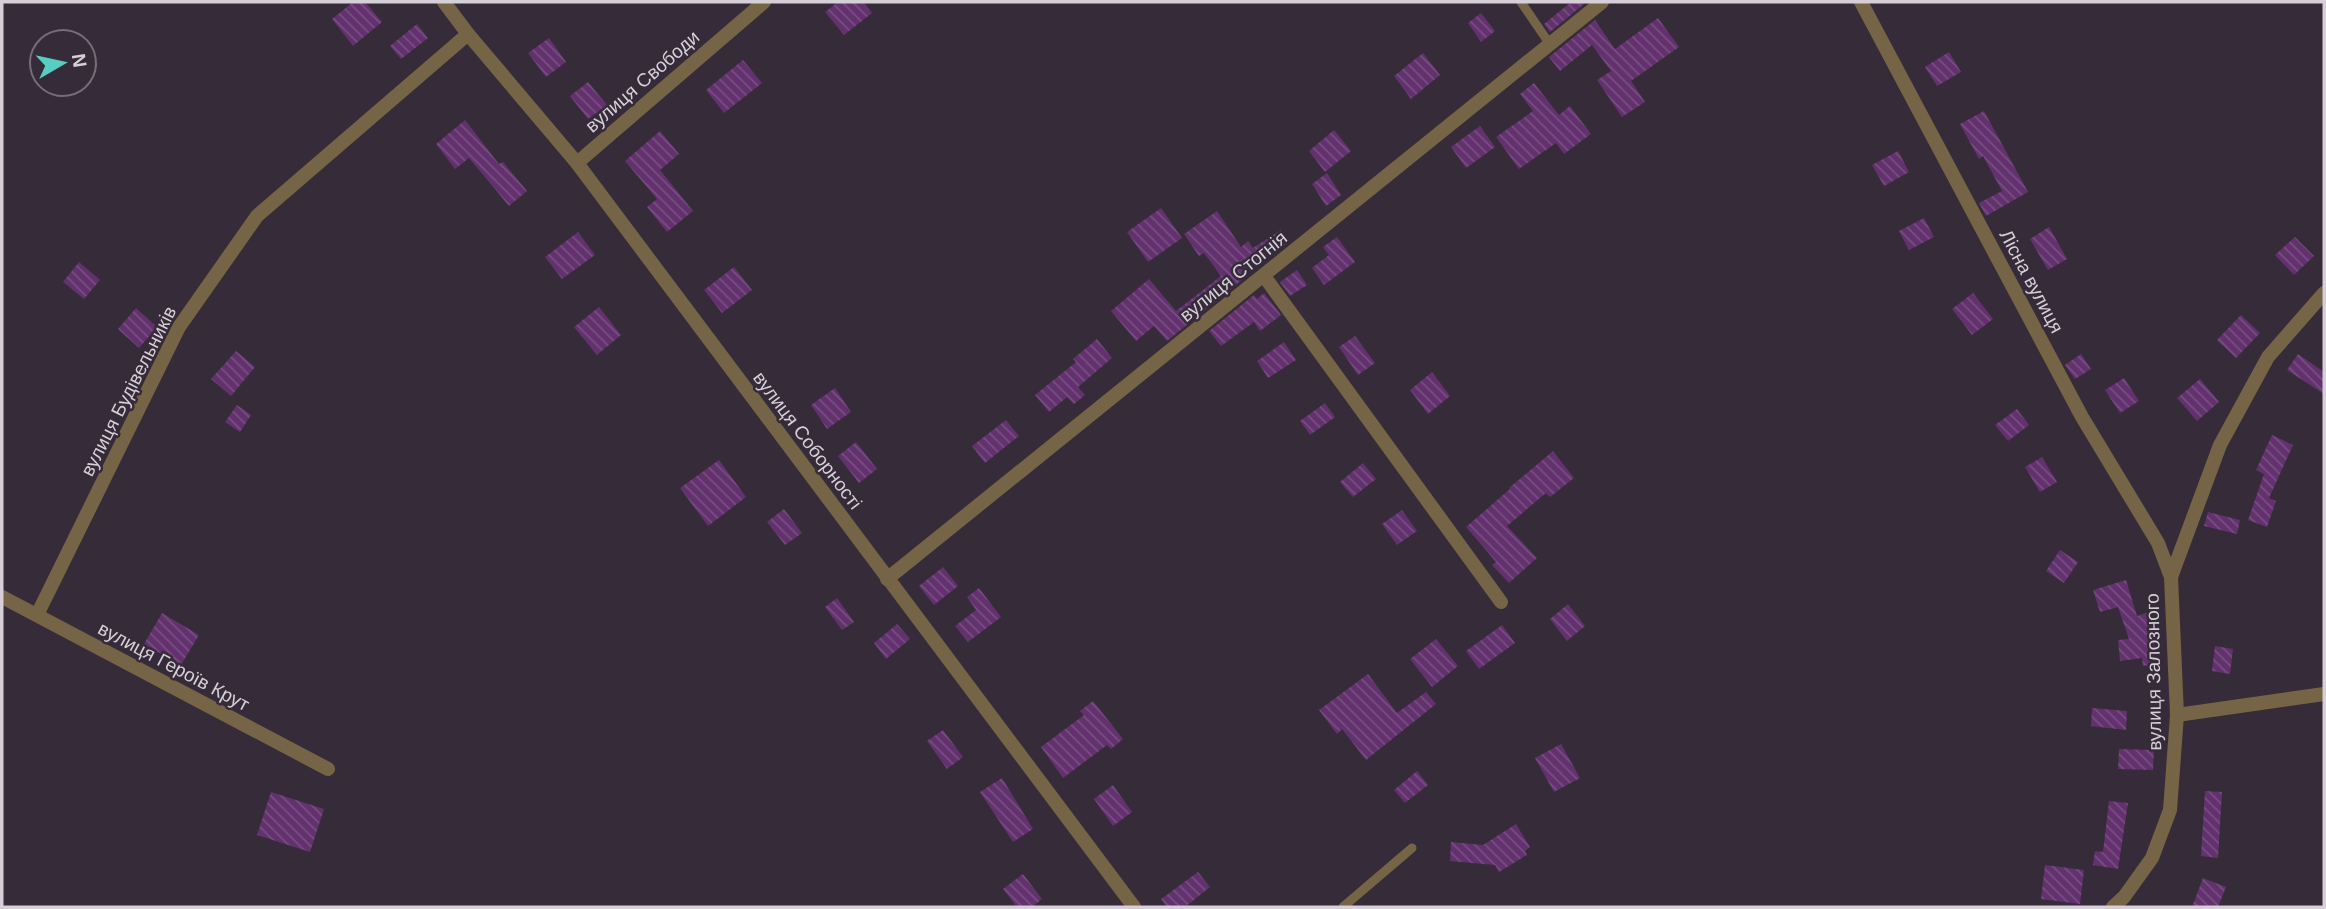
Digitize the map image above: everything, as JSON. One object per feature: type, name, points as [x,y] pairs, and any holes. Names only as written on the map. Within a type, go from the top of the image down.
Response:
[{"type":"street","name":"вулиця Соборності","points":[[443,2],[576,163],[1134,907]]},
{"type":"street","name":"вулиця Свободи","points":[[576,163],[764,2]]},
{"type":"street","name":"вулиця Стогнія","points":[[887,579],[1602,2]]},
{"type":"street","name":"Лісна вулиця","points":[[1861,2],[2082,417],[2158,543],[2171,577]]},
{"type":"street","name":"вулиця Будівельників","points":[[37,615],[179,327],[257,216],[468,34]]},
{"type":"street","points":[[1264,276],[1501,602]]},
{"type":"street","name":"вулиця Залозного","points":[[2113,907],[2124,897],[2152,858],[2170,810],[2177,715],[2171,577],[2220,445],[2268,357],[2324,293]]},
{"type":"street","name":"вулиця Героїв Крут","points":[[2,597],[328,769]]},
{"type":"street","points":[[2177,715],[2324,694]]},
{"type":"lane","points":[[1521,2],[1549,43]]},
{"type":"lane","points":[[1343,907],[1412,848]]},
{"type":"building","points":[[353,2],[365,2],[382,22],[353,46],[332,19]]},
{"type":"building","points":[[838,2],[863,2],[872,13],[844,35],[825,12]]},
{"type":"building","points":[[1571,2],[1584,4],[1550,32],[1544,24]]},
{"type":"building","points":[[1481,13],[1495,31],[1481,42],[1468,23]]},
{"type":"building","points":[[1658,18],[1679,47],[1631,81],[1645,102],[1622,117],[1597,80],[1611,71],[1592,45],[1560,71],[1549,57],[1595,20],[1615,49]]},
{"type":"building","points":[[417,24],[428,38],[401,59],[390,46]]},
{"type":"building","points":[[549,38],[566,62],[546,77],[528,53]]},
{"type":"building","points":[[1949,52],[1961,72],[1937,86],[1925,67]]},
{"type":"building","points":[[1423,53],[1440,75],[1411,99],[1394,76]]},
{"type":"building","points":[[743,60],[762,83],[724,113],[706,90]]},
{"type":"building","points":[[588,82],[607,105],[588,119],[570,96]]},
{"type":"building","points":[[1534,83],[1559,115],[1570,106],[1591,134],[1564,154],[1556,143],[1519,169],[1496,137],[1533,111],[1520,94]]},
{"type":"building","points":[[1984,111],[2028,192],[1986,216],[1979,203],[2002,191],[1983,156],[1979,159],[1960,124]]},
{"type":"building","points":[[465,120],[499,164],[503,162],[527,191],[509,206],[469,158],[455,169],[436,144]]},
{"type":"building","points":[[1480,126],[1495,147],[1466,168],[1451,147]]},
{"type":"building","points":[[1334,130],[1351,151],[1325,172],[1309,151]]},
{"type":"building","points":[[660,131],[679,154],[660,170],[693,211],[667,232],[647,207],[657,199],[625,161]]},
{"type":"building","points":[[1898,151],[1909,172],[1884,186],[1872,165]]},
{"type":"building","points":[[1327,173],[1341,195],[1326,206],[1312,184]]},
{"type":"building","points":[[1161,208],[1182,238],[1148,262],[1127,232]]},
{"type":"building","points":[[1217,211],[1241,247],[1248,241],[1253,248],[1281,230],[1289,242],[1240,276],[1243,279],[1167,341],[1154,326],[1136,341],[1111,311],[1149,279],[1176,311],[1221,276],[1204,253],[1199,256],[1184,234]]},
{"type":"building","points":[[1924,218],[1934,237],[1909,250],[1899,231]]},
{"type":"building","points":[[2049,227],[2067,259],[2048,270],[2030,239]]},
{"type":"building","points":[[578,232],[595,255],[562,279],[545,257]]},
{"type":"building","points":[[1337,237],[1355,262],[1324,285],[1312,268],[1329,255],[1323,247]]},
{"type":"building","points":[[2295,237],[2314,256],[2294,275],[2275,255]]},
{"type":"building","points":[[79,262],[100,280],[84,299],[63,282]]},
{"type":"building","points":[[734,267],[752,290],[722,313],[704,290]]},
{"type":"building","points":[[1297,270],[1307,285],[1290,296],[1280,282]]},
{"type":"building","points":[[1264,293],[1281,315],[1260,331],[1254,322],[1221,346],[1209,331],[1254,295],[1257,299]]},
{"type":"building","points":[[1973,293],[1993,319],[1972,335],[1952,309]]},
{"type":"building","points":[[599,307],[621,335],[597,355],[574,327]]},
{"type":"building","points":[[136,308],[157,327],[139,348],[118,329]]},
{"type":"building","points":[[2241,315],[2260,333],[2236,358],[2217,340]]},
{"type":"building","points":[[1355,336],[1375,363],[1358,375],[1339,347]]},
{"type":"building","points":[[1097,339],[1112,358],[1078,387],[1085,395],[1074,404],[1067,397],[1049,412],[1035,395],[1076,362],[1073,359]]},
{"type":"building","points":[[1284,342],[1296,360],[1268,378],[1257,361]]},
{"type":"building","points":[[236,351],[255,367],[231,396],[211,379]]},
{"type":"building","points":[[2081,354],[2091,369],[2075,379],[2065,365]]},
{"type":"building","points":[[2298,354],[2324,372],[2324,394],[2287,370]]},
{"type":"building","points":[[1432,372],[1450,396],[1428,414],[1410,390]]},
{"type":"building","points":[[2124,378],[2139,401],[2120,413],[2105,390]]},
{"type":"building","points":[[2200,379],[2219,402],[2197,421],[2177,398]]},
{"type":"building","points":[[835,388],[851,412],[827,429],[811,405]]},
{"type":"building","points":[[1325,403],[1335,417],[1310,435],[1300,421]]},
{"type":"building","points":[[237,405],[251,415],[240,432],[225,422]]},
{"type":"building","points":[[2017,409],[2029,425],[2008,441],[1995,425]]},
{"type":"building","points":[[1006,420],[1019,436],[985,463],[972,446]]},
{"type":"building","points":[[2272,435],[2293,445],[2269,498],[2276,501],[2267,527],[2248,520],[2264,474],[2256,470]]},
{"type":"building","points":[[856,442],[877,469],[859,483],[838,456]]},
{"type":"building","points":[[1553,451],[1574,478],[1550,497],[1546,493],[1507,526],[1537,558],[1509,583],[1492,565],[1496,562],[1466,527]]},
{"type":"building","points":[[2042,457],[2057,482],[2040,492],[2025,467]]},
{"type":"building","points":[[719,460],[746,497],[708,526],[680,488]]},
{"type":"building","points":[[1363,463],[1376,479],[1353,497],[1340,482]]},
{"type":"building","points":[[784,509],[802,533],[785,545],[767,522]]},
{"type":"building","points":[[1402,510],[1417,531],[1397,545],[1382,524]]},
{"type":"building","points":[[2208,512],[2240,520],[2237,534],[2204,526]]},
{"type":"building","points":[[2060,550],[2078,562],[2064,583],[2046,571]]},
{"type":"building","points":[[943,567],[958,586],[934,605],[919,586]]},
{"type":"building","points":[[2126,580],[2137,616],[2152,611],[2159,664],[2143,666],[2142,658],[2120,661],[2118,640],[2129,639],[2118,607],[2100,612],[2093,590]]},
{"type":"building","points":[[979,588],[1001,617],[968,642],[955,626],[976,610],[967,597]]},
{"type":"building","points":[[837,598],[854,622],[842,630],[825,607]]},
{"type":"building","points":[[1568,604],[1585,626],[1567,641],[1550,619]]},
{"type":"building","points":[[162,613],[199,635],[181,665],[144,644]]},
{"type":"building","points":[[897,624],[910,639],[886,659],[874,643]]},
{"type":"building","points":[[1502,625],[1515,643],[1479,669],[1466,651]]},
{"type":"building","points":[[1436,639],[1458,666],[1432,687],[1410,659]]},
{"type":"building","points":[[2215,646],[2233,649],[2230,674],[2212,671]]},
{"type":"building","points":[[1368,674],[1397,713],[1426,692],[1436,704],[1366,760],[1342,729],[1337,734],[1319,710]]},
{"type":"building","points":[[1093,701],[1123,739],[1111,749],[1107,745],[1063,778],[1041,747],[1084,715],[1080,711]]},
{"type":"building","points":[[2092,708],[2127,711],[2126,730],[2091,726]]},
{"type":"building","points":[[943,730],[963,757],[947,769],[927,741]]},
{"type":"building","points":[[1561,744],[1580,778],[1554,792],[1535,758]]},
{"type":"building","points":[[2119,749],[2154,750],[2153,770],[2118,769]]},
{"type":"building","points":[[1417,771],[1428,785],[1405,803],[1394,790]]},
{"type":"building","points":[[1002,778],[1033,829],[1013,842],[980,792]]},
{"type":"building","points":[[1113,785],[1132,812],[1113,826],[1094,799]]},
{"type":"building","points":[[2205,791],[2222,792],[2218,858],[2201,856]]},
{"type":"building","points":[[271,792],[324,809],[310,852],[257,835]]},
{"type":"building","points":[[2109,801],[2128,803],[2118,869],[2093,865],[2095,851],[2103,852]]},
{"type":"building","points":[[1516,824],[1530,847],[1525,851],[1527,855],[1499,872],[1495,865],[1450,861],[1451,842],[1483,845]]},
{"type":"building","points":[[2045,865],[2084,870],[2080,904],[2041,899]]},
{"type":"building","points":[[1198,872],[1210,887],[1185,907],[1167,907],[1161,899]]},
{"type":"building","points":[[1023,874],[1042,899],[1032,907],[1017,907],[1003,889]]},
{"type":"building","points":[[2203,878],[2226,887],[2218,907],[2192,907]]}]
